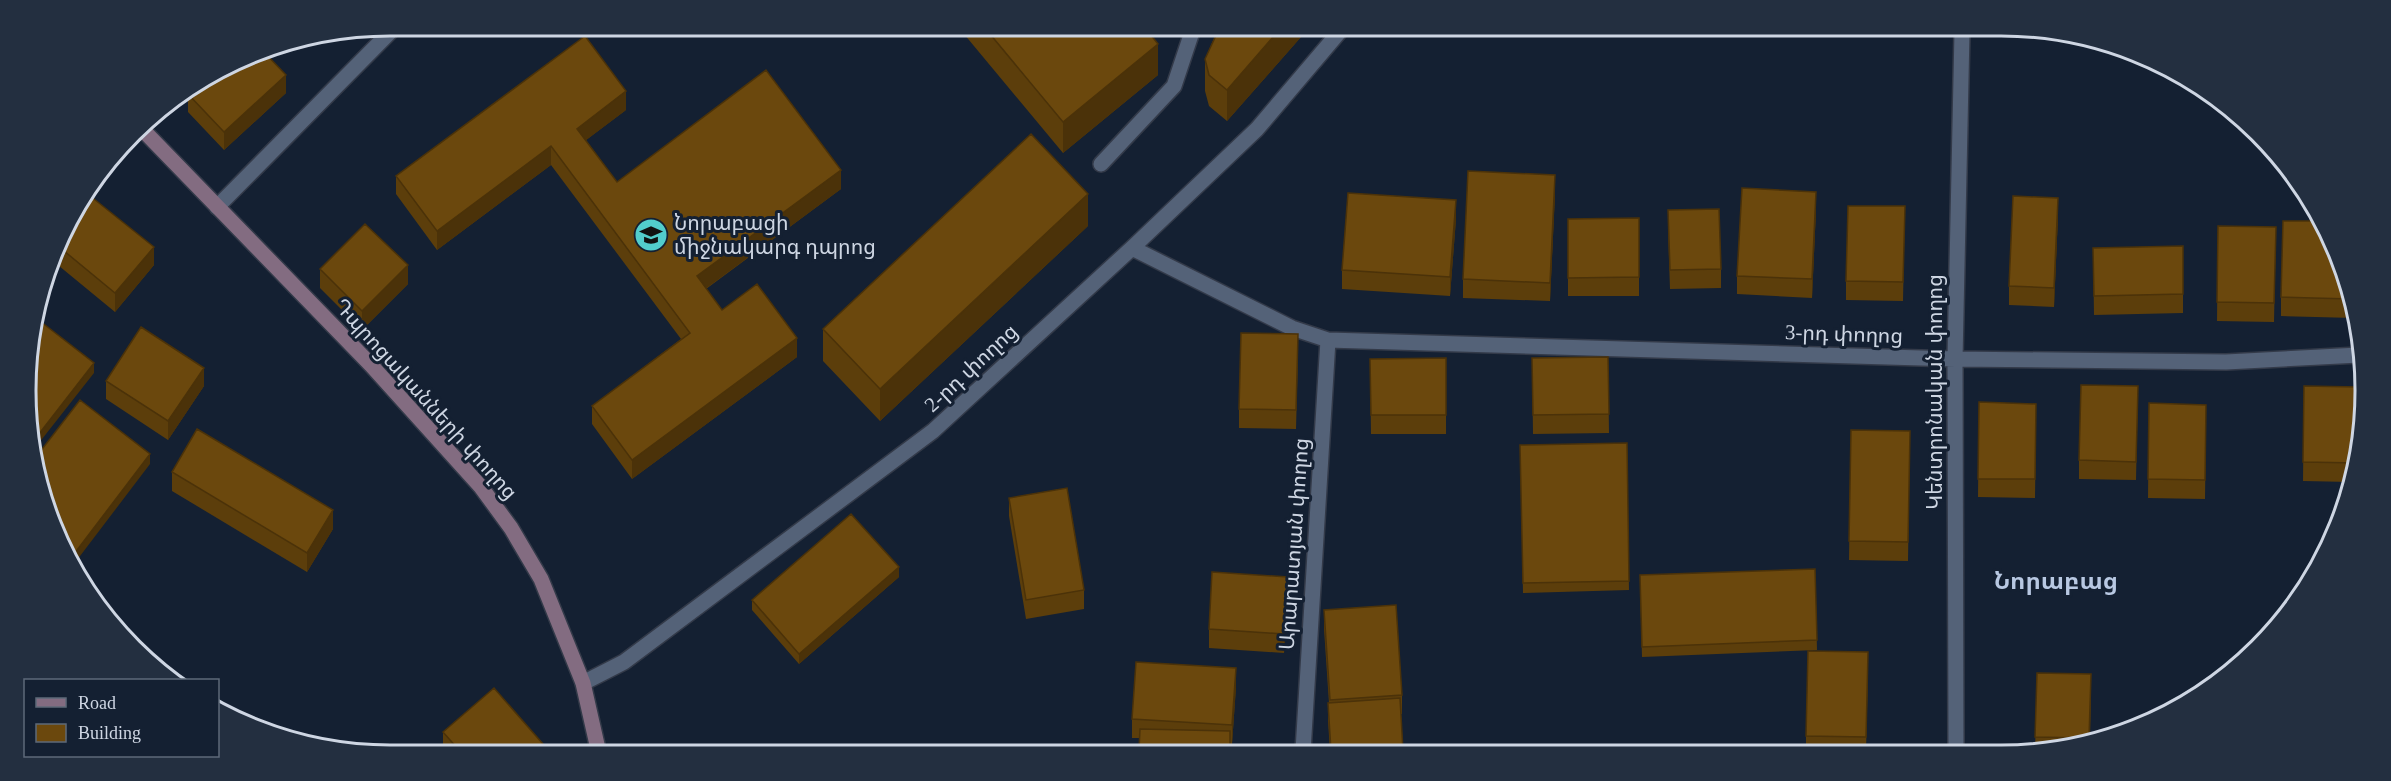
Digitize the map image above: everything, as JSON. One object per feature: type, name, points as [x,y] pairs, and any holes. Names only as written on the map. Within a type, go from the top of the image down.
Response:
[{"type":"main road","name":"Դպրոցականների փողոց","points":[[147,134],[371,364],[481,487],[511,528],[541,579],[583,683],[597,745]]},
{"type":"street","points":[[217,207],[386,36]]},
{"type":"street","points":[[1101,164],[1174,86],[1191,36]]},
{"type":"street","name":"2-րդ փողոց","points":[[583,683],[624,662],[933,431],[1132,248],[1257,129],[1336,36]]},
{"type":"street","name":"Կենտրոնական փողոց","points":[[1956,745],[1954,359],[1962,36]]},
{"type":"street","name":"3-րդ փողոց","points":[[1132,248],[1292,328],[1328,340],[1954,359],[2226,362],[2353,355]]},
{"type":"street","name":"Արարատյան փողոց","points":[[1303,745],[1328,340]]},
{"type":"building","points":[[585,36],[626,91],[577,129],[617,182],[766,70],[841,170],[697,276],[722,310],[757,284],[797,338],[632,460],[592,406],[690,333],[551,146],[437,231],[396,176]]},
{"type":"building","points":[[992,36],[1152,36],[1158,44],[1063,122]]},
{"type":"building","points":[[1216,36],[1274,36],[1227,90],[1209,75],[1205,59]]},
{"type":"building","points":[[269,58],[286,75],[224,132],[192,98],[213,83]]},
{"type":"building","points":[[1031,134],[1088,194],[880,389],[823,329]]},
{"type":"building","points":[[1468,171],[1555,175],[1550,283],[1463,279]]},
{"type":"building","points":[[1742,188],[1816,192],[1812,279],[1737,276]]},
{"type":"building","points":[[1348,193],[1456,200],[1450,277],[1342,270]]},
{"type":"building","points":[[2013,196],[2058,198],[2054,288],[2009,286]]},
{"type":"building","points":[[93,198],[154,247],[115,293],[65,251],[83,213]]},
{"type":"building","points":[[1848,206],[1905,206],[1903,282],[1846,281]]},
{"type":"building","points":[[1719,209],[1721,269],[1670,270],[1668,210]]},
{"type":"building","points":[[1639,218],[1639,277],[1568,278],[1568,219]]},
{"type":"building","points":[[2283,221],[2312,221],[2328,255],[2343,299],[2281,297]]},
{"type":"building","points":[[365,224],[408,265],[362,311],[320,269]]},
{"type":"building","points":[[2218,226],[2276,227],[2274,303],[2217,302]]},
{"type":"building","points":[[2183,246],[2183,294],[2094,296],[2093,248]]},
{"type":"building","points":[[43,323],[94,363],[39,434],[36,390]]},
{"type":"building","points":[[141,327],[204,368],[168,421],[106,381]]},
{"type":"building","points":[[1241,333],[1298,334],[1296,410],[1239,409]]},
{"type":"building","points":[[1608,357],[1609,414],[1533,415],[1532,358]]},
{"type":"building","points":[[1446,358],[1446,415],[1371,415],[1370,359]]},
{"type":"building","points":[[2081,385],[2138,386],[2136,462],[2079,460]]},
{"type":"building","points":[[2304,386],[2355,387],[2352,437],[2347,463],[2303,462]]},
{"type":"building","points":[[80,400],[150,454],[75,552],[55,504],[41,450]]},
{"type":"building","points":[[1979,402],[2036,404],[2035,479],[1978,479]]},
{"type":"building","points":[[2149,403],[2206,405],[2205,480],[2148,479]]},
{"type":"building","points":[[197,429],[333,510],[307,553],[172,472]]},
{"type":"building","points":[[1851,430],[1910,431],[1908,542],[1849,541]]},
{"type":"building","points":[[1627,443],[1629,581],[1523,583],[1520,445]]},
{"type":"building","points":[[1067,488],[1084,590],[1026,600],[1009,498]]},
{"type":"building","points":[[851,514],[899,567],[799,654],[752,600]]},
{"type":"building","points":[[1815,569],[1817,640],[1642,647],[1640,575]]},
{"type":"building","points":[[1212,572],[1288,577],[1284,634],[1209,629]]},
{"type":"building","points":[[1396,605],[1402,695],[1330,700],[1324,610]]},
{"type":"building","points":[[1808,651],[1868,652],[1866,737],[1806,736]]},
{"type":"building","points":[[1136,662],[1236,668],[1232,725],[1132,719]]},
{"type":"building","points":[[2037,673],[2091,674],[2089,734],[2071,738],[2035,737]]},
{"type":"building","points":[[494,688],[543,744],[454,745],[443,732]]},
{"type":"building","points":[[1400,698],[1403,745],[1331,745],[1328,703]]},
{"type":"building","points":[[1140,729],[1230,731],[1230,745],[1139,745]]},
{"type":"place","name":"Նորաբացի միջնակարգ դպրոց","points":[[651,235]]},
{"type":"district","name":"Նորաբաց","points":[[2056,581]]}]
